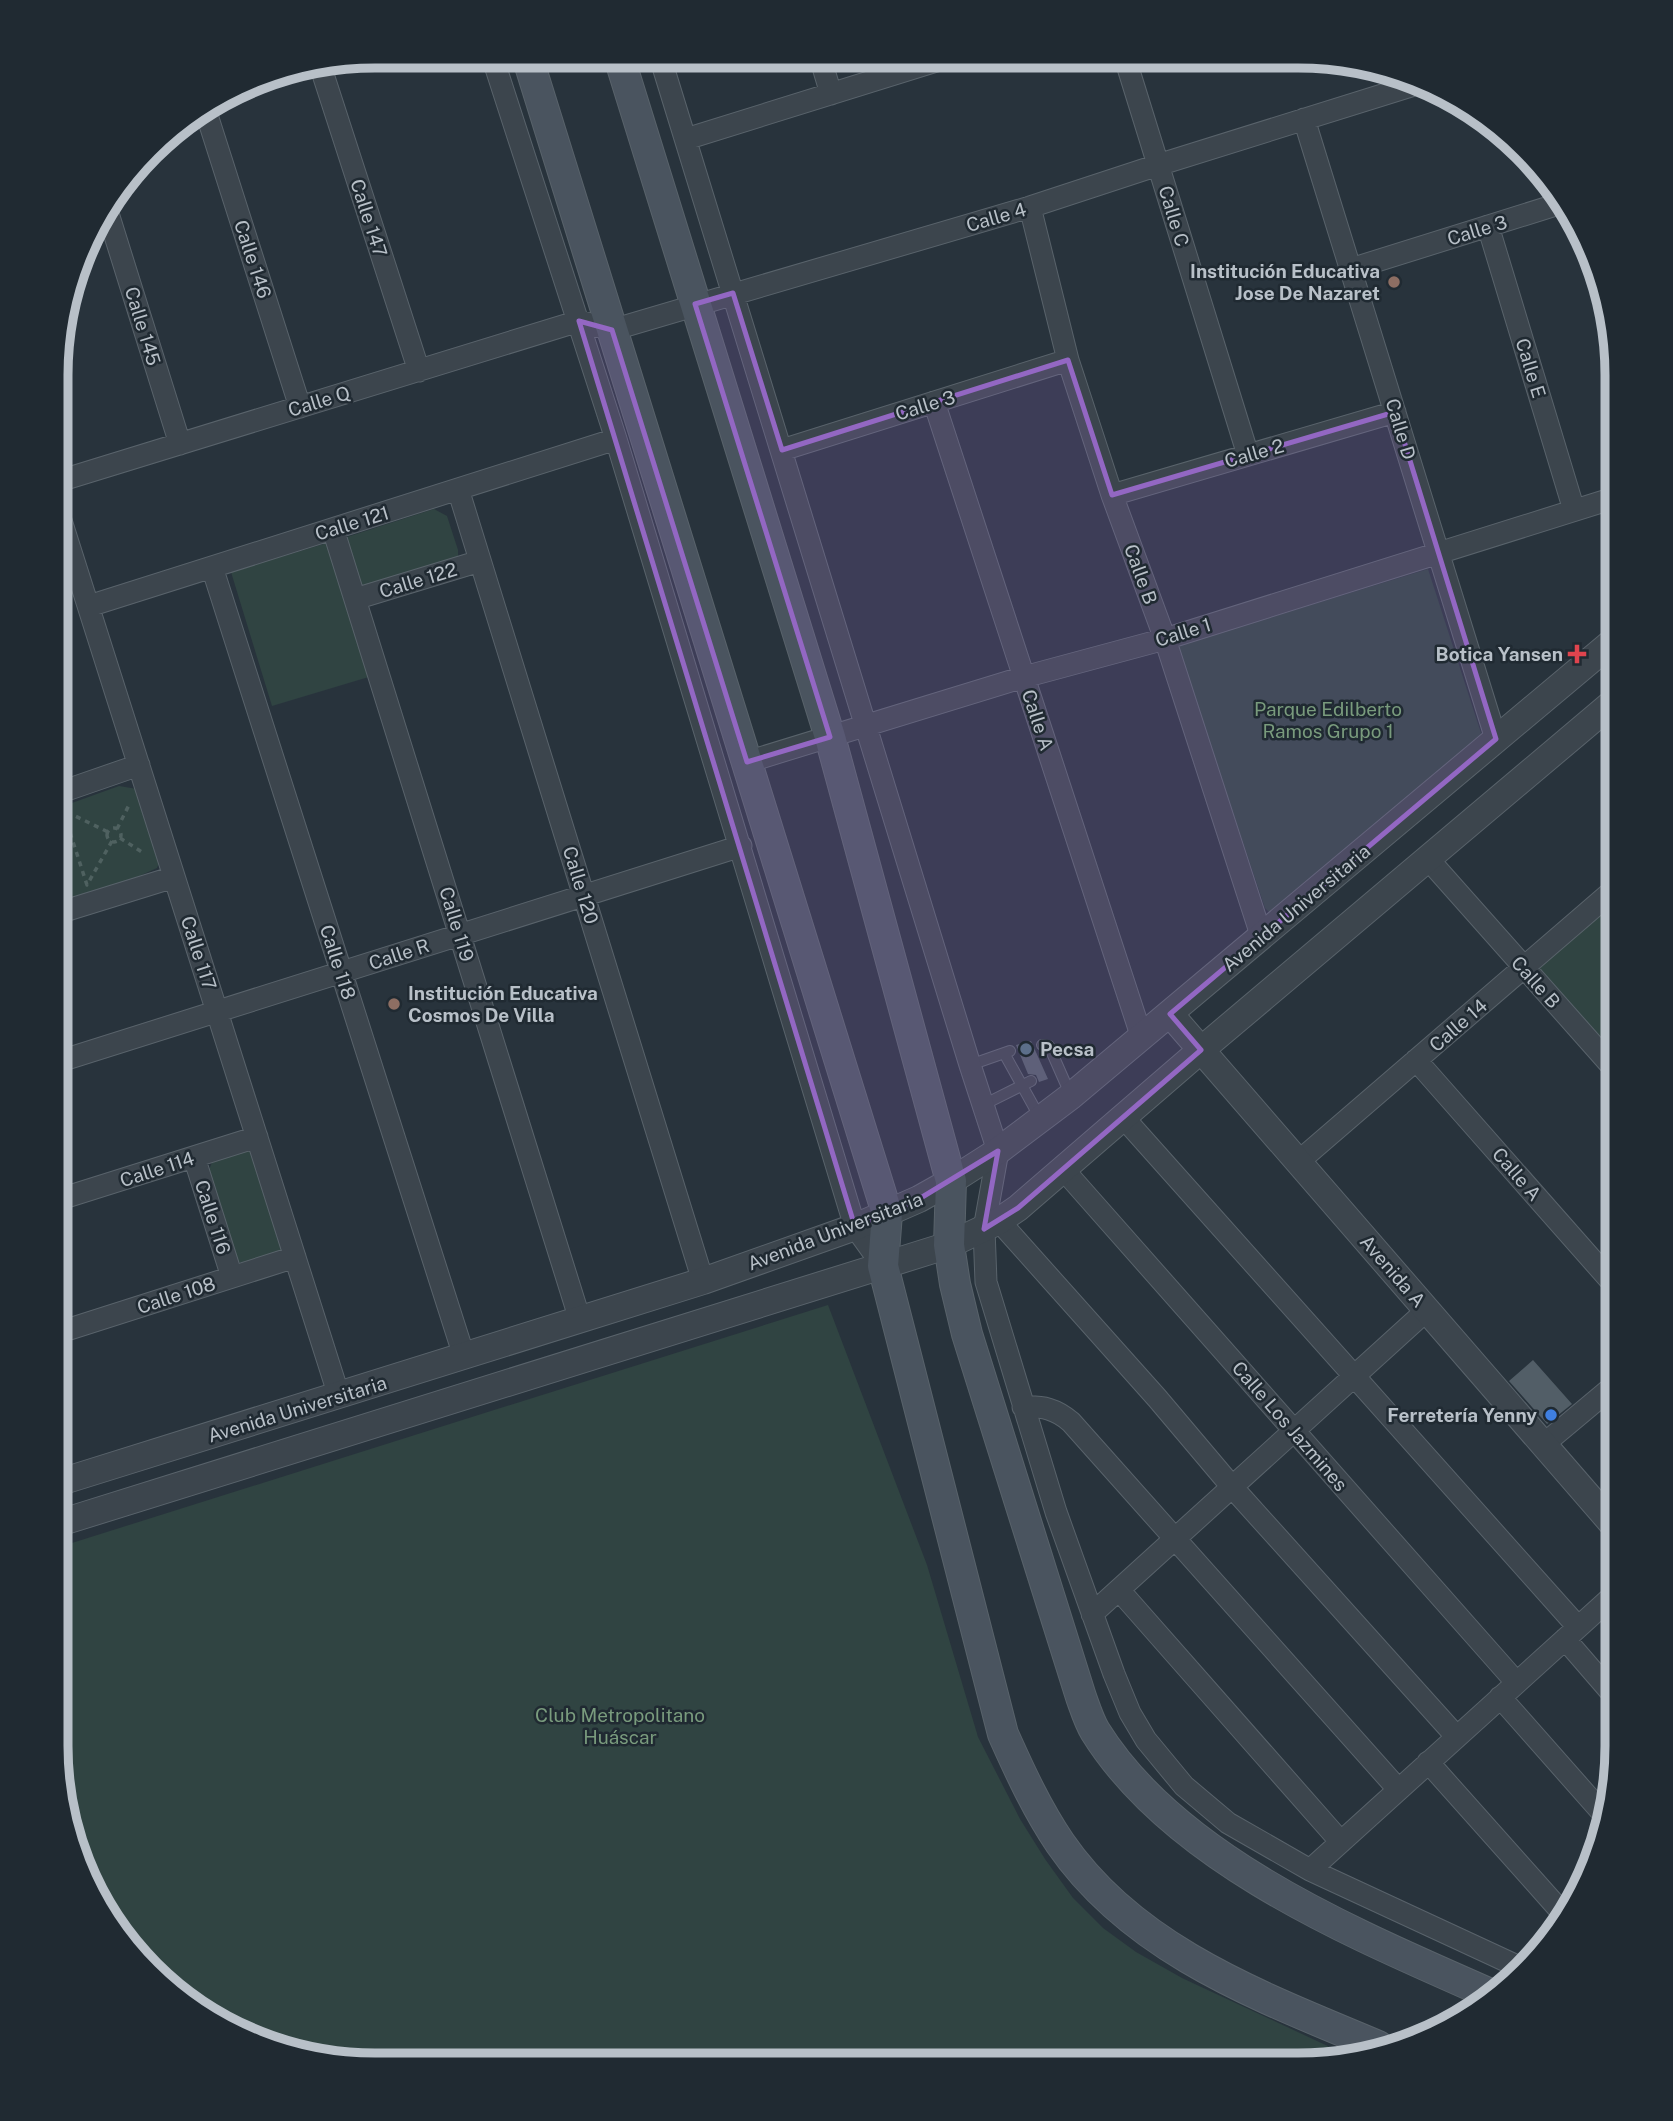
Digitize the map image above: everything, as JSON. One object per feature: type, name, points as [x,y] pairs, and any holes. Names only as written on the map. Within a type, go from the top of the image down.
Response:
[{"type":"main road","points":[[530,68],[887,1213],[883,1266],[1003,1734],[1027,1788],[1060,1843],[1094,1885],[1132,1920],[1172,1950],[1272,2002],[1372,2043]]},
{"type":"main road","points":[[621,68],[830,737],[951,1181],[949,1245],[967,1334],[1093,1728],[1144,1793],[1225,1859],[1319,1914],[1483,1991]]},
{"type":"street","points":[[496,68],[616,439],[855,1227],[883,1266]]},
{"type":"street","points":[[663,68],[998,1151],[986,1282],[1056,1512],[1130,1713],[1162,1762],[1204,1804],[1228,1823],[1310,1870],[1513,1964]]},
{"type":"street","points":[[823,68],[831,94]]},
{"type":"street","points":[[686,139],[914,68]]},
{"type":"street","name":"Calle C","points":[[1128,68],[1248,455]]},
{"type":"street","name":"Calle 147","points":[[323,73],[419,370]]},
{"type":"street","name":"Calle 4","points":[[612,330],[1030,207],[1158,164],[1404,88]]},
{"type":"street","name":"Calle 146","points":[[208,118],[300,407]]},
{"type":"street","name":"Calle D","points":[[1304,119],[1496,740]]},
{"type":"street","name":"Calle 3","points":[[1351,269],[1553,206]]},
{"type":"street","name":"Calle B","points":[[1030,207],[1068,360],[1112,495],[1165,639],[1262,937]]},
{"type":"street","name":"Calle 145","points":[[110,220],[180,444]]},
{"type":"street","name":"Calle E","points":[[1488,226],[1574,510]]},
{"type":"street","points":[[579,321],[612,330]]},
{"type":"street","name":"Calle Q","points":[[68,478],[579,321]]},
{"type":"street","name":"Calle 3","points":[[782,450],[1068,360]]},
{"type":"street","name":"Calle A","points":[[934,402],[1142,1038]]},
{"type":"street","name":"Calle 2","points":[[1112,495],[1395,412]]},
{"type":"street","name":"Calle 121","points":[[89,606],[616,439]]},
{"type":"street","name":"Calle 120","points":[[458,489],[703,1281]]},
{"type":"street","name":"Calle 1","points":[[747,762],[1024,677],[1165,639],[1605,501]]},
{"type":"street","name":"Calle 119","points":[[333,529],[580,1320]]},
{"type":"street","name":"Calle 117","points":[[68,542],[339,1396]]},
{"type":"street","name":"Calle 122","points":[[355,599],[480,561]]},
{"type":"street","name":"Calle 118","points":[[212,567],[464,1356]]},
{"type":"street","name":"Avenida Universitaria","points":[[68,1480],[703,1281],[855,1227],[919,1199],[998,1151],[1071,1096],[1605,648]]},
{"type":"street","name":"Avenida Universitaria","points":[[68,1521],[949,1245],[991,1225],[1018,1208],[1605,709]]},
{"type":"street","points":[[68,803],[139,765]]},
{"type":"street","name":"Calle R","points":[[68,1059],[741,846]]},
{"type":"street","name":"Calle B","points":[[1428,859],[1605,1060]]},
{"type":"street","points":[[68,910],[174,877]]},
{"type":"street","name":"Calle 14","points":[[1298,1162],[1605,897]]},
{"type":"street","name":"Avenida A","points":[[1170,1014],[1605,1515]]},
{"type":"street","name":"Calle A","points":[[1416,1060],[1605,1275]]},
{"type":"street","points":[[1123,1117],[1354,1376],[1571,1633],[1605,1682]]},
{"type":"street","name":"Calle 114","points":[[68,1197],[257,1137]]},
{"type":"street","name":"Calle 116","points":[[194,1157],[232,1277]]},
{"type":"street","name":"Calle Los Jazmines","points":[[1063,1169],[1517,1682]]},
{"type":"street","points":[[991,1225],[1157,1398],[1233,1488],[1456,1737]]},
{"type":"street","name":"Calle 108","points":[[68,1329],[295,1257]]},
{"type":"street","points":[[1093,1614],[1427,1310]]},
{"type":"street","points":[[1544,1444],[1605,1392]]},
{"type":"street","points":[[1023,1407],[1040,1406],[1059,1412],[1176,1538],[1398,1789]]},
{"type":"street","points":[[1119,1590],[1340,1841]]},
{"type":"street","points":[[1310,1870],[1605,1603]]},
{"type":"street","points":[[1500,1697],[1598,1808]]},
{"type":"street","points":[[1428,1762],[1558,1908]]},
{"type":"lane","points":[[1042,1045],[1049,1046],[1071,1096]]},
{"type":"lane","points":[[970,1065],[1007,1052],[1026,1084],[1040,1119]]},
{"type":"lane","points":[[1046,1074],[1058,1068]]},
{"type":"lane","points":[[983,1105],[1026,1084]]},
{"type":"path","points":[[68,807],[79,808]]},
{"type":"path","points":[[68,809],[108,832],[111,841]]},
{"type":"path","points":[[68,822],[87,885],[111,841]]},
{"type":"path","points":[[108,832],[116,829],[121,834],[117,841],[111,841]]},
{"type":"highlighted area","points":[[733,293],[782,450],[1068,360],[1112,495],[1395,412],[1496,739],[1170,1014],[1201,1050],[1018,1208],[984,1229],[998,1151],[919,1199],[855,1227],[579,321],[612,330],[747,762],[830,737],[695,304]]},
{"type":"green space","points":[[434,509],[447,516],[458,550],[458,559],[360,587],[343,541],[347,537]]},
{"type":"green space","points":[[330,542],[372,676],[272,706],[231,572]]},
{"type":"green space","name":"Parque Edilberto Ramos Grupo 1","points":[[1428,569],[1481,733],[1478,743],[1275,912],[1269,912],[1265,908],[1177,646]]},
{"type":"green space","points":[[119,786],[137,789],[159,863],[157,868],[68,899],[68,804]]},
{"type":"green space","points":[[1605,909],[1605,1054],[1533,970]]},
{"type":"green space","points":[[252,1151],[284,1245],[280,1253],[246,1263],[238,1262],[235,1258],[208,1172],[213,1160]]},
{"type":"green space","name":"Club Metropolitano Huáscar","points":[[828,1305],[927,1565],[978,1737],[1020,1819],[1045,1859],[1073,1898],[1103,1928],[1136,1952],[1182,1978],[1337,2050],[1297,2053],[376,2053],[316,2047],[258,2029],[205,2001],[158,1963],[120,1916],[92,1863],[74,1805],[69,1766],[68,1544]]},
{"type":"building","points":[[1031,1041],[1048,1079],[1039,1082],[1036,1075],[1028,1074],[1016,1045]]},
{"type":"building","points":[[1533,1360],[1572,1404],[1547,1424],[1509,1381]]},
{"type":"place","name":"Institución Educativa Jose De Nazaret","points":[[1394,282]]},
{"type":"place","name":"Botica Yansen","points":[[1577,654]]},
{"type":"place","name":"Institución Educativa Cosmos De Villa","points":[[394,1004]]},
{"type":"place","name":"Pecsa","points":[[1026,1049]]},
{"type":"place","name":"Ferretería Yenny","points":[[1551,1415]]}]
